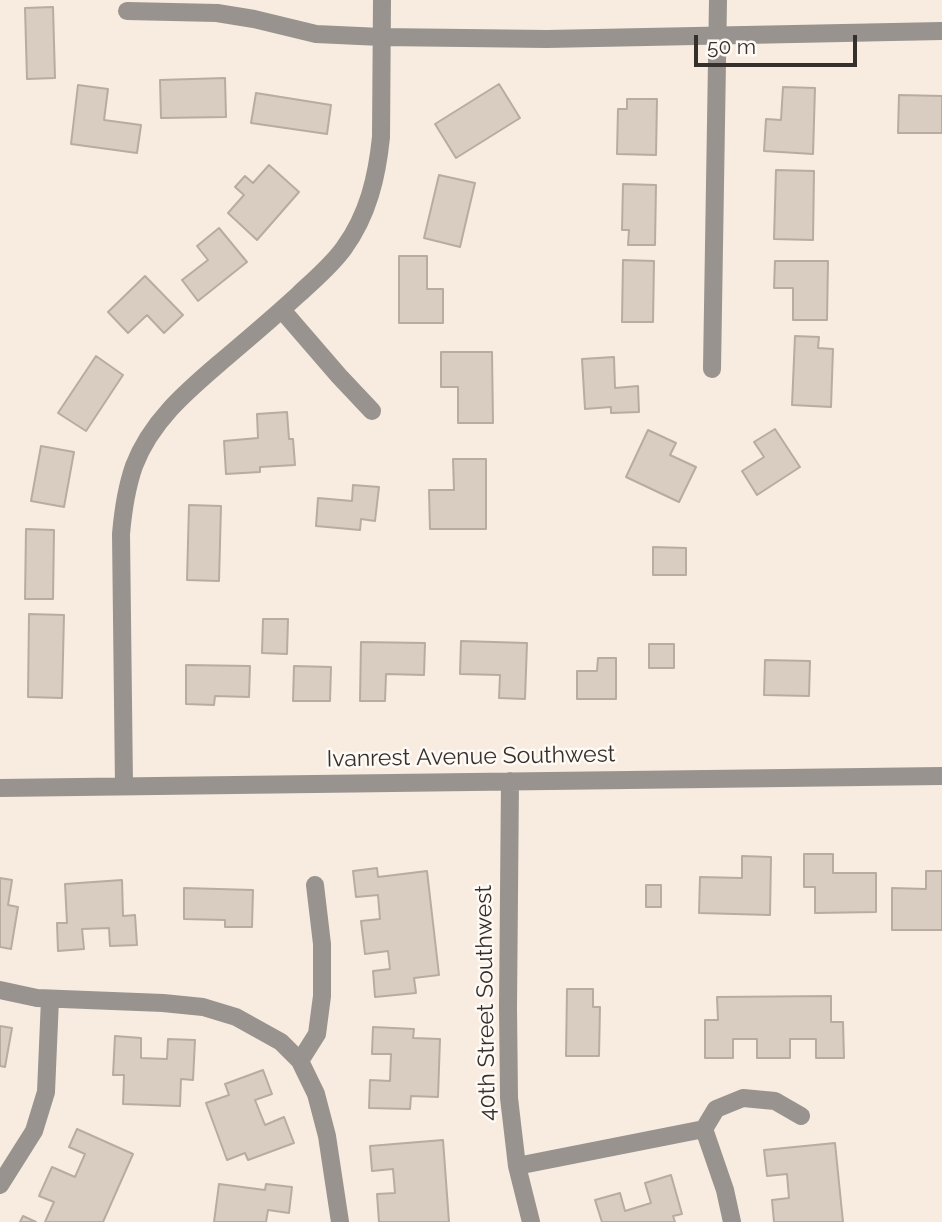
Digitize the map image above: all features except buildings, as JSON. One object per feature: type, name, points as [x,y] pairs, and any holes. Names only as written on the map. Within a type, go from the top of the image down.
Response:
[{"type":"street","points":[[124,786],[121,534],[124,502],[135,464],[151,433],[169,408],[335,260],[354,233],[370,198],[381,137],[382,0]]},
{"type":"street","points":[[712,369],[718,0]]},
{"type":"street","points":[[127,11],[217,13],[316,34],[381,37],[547,39],[942,31]]},
{"type":"street","points":[[282,310],[372,411]]},
{"type":"street","name":"Ivanrest Avenue Southwest","points":[[0,788],[942,776]]},
{"type":"street","name":"40th Street Southwest","points":[[510,781],[509,1098],[517,1166],[531,1222]]},
{"type":"street","points":[[300,1061],[317,1034],[323,996],[322,944],[315,885]]},
{"type":"street","points":[[0,990],[50,999],[203,1007],[236,1017],[281,1042],[300,1061],[310,1079],[322,1113],[340,1222]]},
{"type":"street","points":[[0,1185],[34,1131],[46,1092],[50,999]]},
{"type":"street","points":[[732,1222],[725,1190],[705,1129],[716,1109],[743,1098],[775,1101],[801,1116]]},
{"type":"street","points":[[517,1166],[705,1129]]}]
